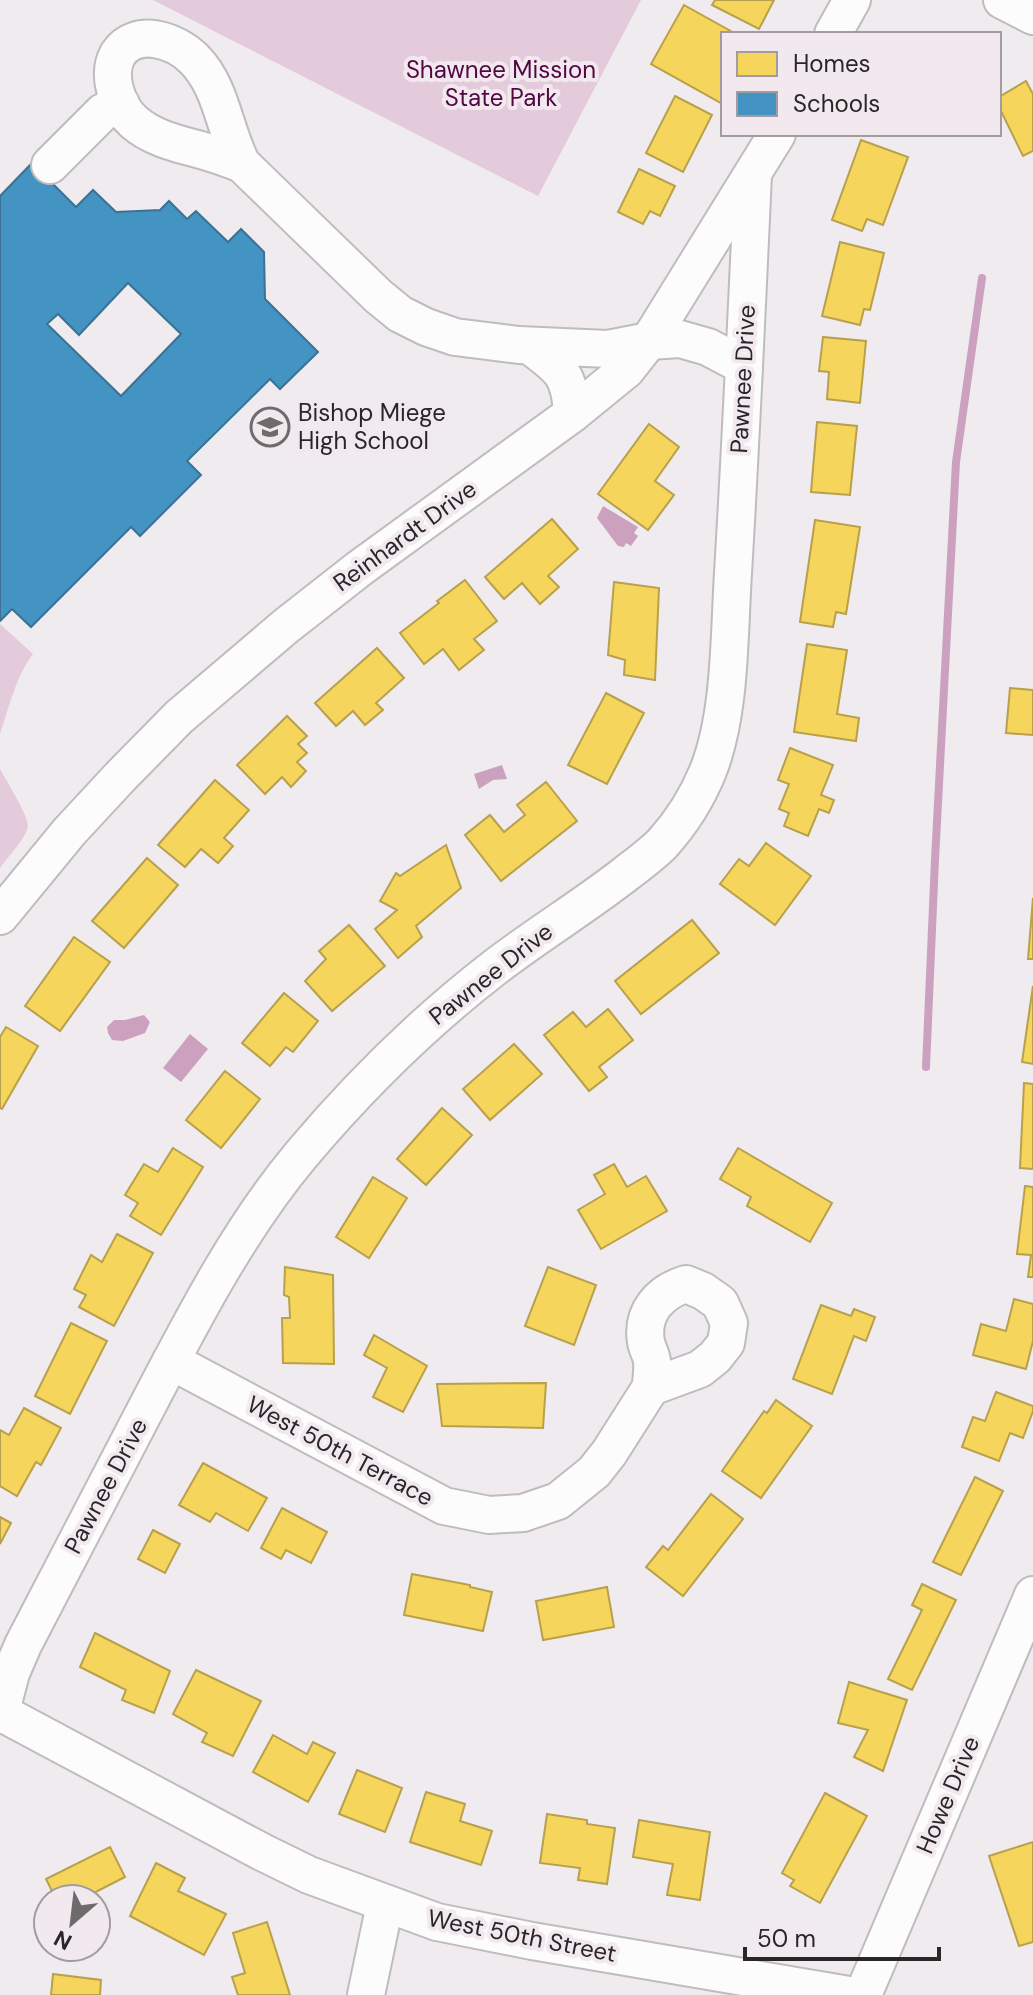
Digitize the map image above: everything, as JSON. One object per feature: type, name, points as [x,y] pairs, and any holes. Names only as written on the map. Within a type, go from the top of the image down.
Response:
[{"type":"street","points":[[834,32],[852,0]]},
{"type":"street","points":[[1002,0],[1033,16]]},
{"type":"street","points":[[242,164],[178,145],[135,123],[115,93],[114,69],[119,54],[131,43],[153,37],[174,44],[194,59],[222,106],[242,164],[378,296],[400,314],[426,327],[455,337],[530,346],[608,349],[680,339],[708,347],[744,366]]},
{"type":"street","points":[[50,165],[103,112],[121,104]]},
{"type":"street","name":"Reinhardt Drive","points":[[0,916],[69,832],[179,717],[360,568],[572,414],[626,370],[649,341],[776,136]]},
{"type":"street","name":"Pawnee Drive","points":[[0,1713],[23,1645],[171,1361],[220,1272],[298,1158],[360,1088],[421,1029],[495,967],[606,889],[658,848],[680,822],[708,771],[717,743],[725,697],[753,174]]},
{"type":"street","points":[[530,346],[557,367],[571,391],[572,414]]},
{"type":"street","name":"West 50th Terrace","points":[[171,1361],[444,1506],[489,1515],[523,1513],[558,1501],[594,1472],[651,1387]]},
{"type":"street","name":"Howe Drive","points":[[863,1995],[1033,1595]]},
{"type":"street","name":"West 50th Street","points":[[0,1713],[309,1875],[437,1922],[849,1995]]},
{"type":"street","points":[[366,1995],[385,1904]]},
{"type":"green space","name":"Shawnee Mission State Park","points":[[153,0],[641,0],[538,196]]},
{"type":"green space","points":[[0,624],[33,654],[18,682],[0,734]]},
{"type":"green space","points":[[0,769],[21,806],[28,826],[21,841],[0,868]]},
{"type":"shaded area","points":[[603,506],[638,527],[634,533],[638,536],[631,546],[626,543],[624,547],[618,546],[597,518]]},
{"type":"shaded area","points":[[502,765],[507,779],[493,780],[479,789],[474,774]]},
{"type":"shaded area","points":[[144,1015],[150,1022],[145,1033],[123,1041],[112,1040],[107,1027],[114,1020]]},
{"type":"shaded area","points":[[190,1034],[208,1049],[181,1082],[163,1068]]},
{"type":"building: Homes","points":[[715,0],[774,0],[759,29],[712,5]]},
{"type":"building: Homes","points":[[684,5],[732,32],[721,32],[721,103],[651,64]]},
{"type":"building: Homes","points":[[1026,81],[1033,94],[1033,151],[1023,156],[1001,111],[1001,96]]},
{"type":"building: Homes","points":[[675,96],[712,115],[683,172],[646,153]]},
{"type":"building: Homes","points":[[861,140],[908,157],[883,225],[867,219],[862,231],[832,220]]},
{"type":"building: Homes","points":[[639,169],[675,186],[660,216],[650,211],[643,224],[618,212]]},
{"type":"building: Homes","points":[[840,242],[884,253],[870,310],[864,309],[860,325],[822,316]]},
{"type":"building: Homes","points":[[823,337],[866,341],[860,403],[827,399],[829,372],[819,371]]},
{"type":"building: Homes","points":[[817,422],[857,426],[850,495],[811,492]]},
{"type":"building: Homes","points":[[649,424],[679,447],[655,481],[674,495],[648,530],[598,494]]},
{"type":"building: Homes","points":[[552,519],[578,549],[548,576],[559,587],[540,604],[522,583],[504,599],[485,577]]},
{"type":"building: Homes","points":[[815,520],[860,527],[846,614],[836,612],[833,627],[800,622]]},
{"type":"building: Homes","points":[[465,580],[497,621],[474,639],[484,650],[459,670],[443,649],[424,664],[400,633]]},
{"type":"building: Homes","points":[[614,582],[659,588],[655,680],[624,675],[625,660],[608,655]]},
{"type":"building: Homes","points":[[807,644],[847,650],[837,714],[859,718],[856,741],[794,732]]},
{"type":"building: Homes","points":[[377,648],[404,678],[376,703],[383,710],[365,725],[353,711],[336,726],[315,703]]},
{"type":"building: Homes","points":[[1010,688],[1033,690],[1033,735],[1006,733]]},
{"type":"building: Homes","points":[[606,693],[644,713],[607,784],[568,765]]},
{"type":"building: Homes","points":[[287,716],[307,736],[298,744],[307,753],[297,762],[306,771],[291,787],[282,777],[265,794],[237,765]]},
{"type":"building: Homes","points":[[790,748],[833,765],[821,795],[834,800],[829,813],[819,809],[808,836],[784,826],[789,813],[779,809],[789,784],[778,780]]},
{"type":"building: Homes","points":[[215,780],[249,810],[224,838],[233,846],[218,863],[201,849],[185,867],[158,845]]},
{"type":"building: Homes","points":[[546,782],[577,821],[501,881],[465,835],[490,815],[504,832],[525,815],[517,805]]},
{"type":"building: Homes","points":[[766,843],[811,876],[775,925],[720,884],[739,859],[749,866]]},
{"type":"building: Homes","points":[[446,845],[461,888],[416,926],[422,937],[398,958],[375,929],[397,910],[380,901],[396,873],[400,876]]},
{"type":"building: Homes","points":[[147,858],[178,885],[124,948],[92,921]]},
{"type":"building: Homes","points":[[1033,898],[1033,959],[1028,959]]},
{"type":"building: Homes","points":[[692,920],[719,953],[641,1014],[615,981]]},
{"type":"building: Homes","points":[[349,925],[385,966],[332,1011],[305,981],[326,959],[319,951]]},
{"type":"building: Homes","points":[[74,937],[110,962],[60,1031],[25,1006]]},
{"type":"building: Homes","points":[[1033,986],[1033,1064],[1022,1062]]},
{"type":"building: Homes","points":[[284,993],[318,1021],[293,1052],[286,1047],[270,1066],[242,1043]]},
{"type":"building: Homes","points":[[608,1009],[633,1040],[599,1067],[607,1077],[589,1091],[544,1035],[573,1012],[586,1027]]},
{"type":"building: Homes","points":[[6,1027],[38,1046],[2,1109],[0,1037]]},
{"type":"building: Homes","points":[[514,1044],[542,1074],[490,1120],[463,1089]]},
{"type":"building: Homes","points":[[225,1071],[260,1099],[221,1148],[186,1120]]},
{"type":"building: Homes","points":[[1024,1083],[1033,1084],[1033,1169],[1020,1168]]},
{"type":"building: Homes","points":[[442,1108],[472,1135],[426,1185],[397,1159]]},
{"type":"building: Homes","points":[[173,1148],[203,1167],[161,1235],[130,1216],[138,1203],[125,1195],[144,1164],[158,1172]]},
{"type":"building: Homes","points":[[738,1148],[832,1203],[810,1242],[747,1206],[751,1197],[720,1179]]},
{"type":"building: Homes","points":[[614,1164],[627,1187],[646,1176],[667,1211],[601,1249],[578,1210],[605,1194],[594,1175]]},
{"type":"building: Homes","points":[[373,1177],[407,1198],[369,1258],[336,1237]]},
{"type":"building: Homes","points":[[1025,1186],[1033,1187],[1033,1277],[1028,1277],[1031,1255],[1017,1254]]},
{"type":"building: Homes","points":[[117,1234],[153,1253],[114,1326],[79,1307],[86,1295],[74,1289],[91,1255],[102,1262]]},
{"type":"building: Homes","points":[[285,1267],[333,1275],[334,1364],[283,1363],[282,1318],[290,1318],[289,1297],[284,1295]]},
{"type":"building: Homes","points":[[548,1267],[596,1285],[574,1345],[525,1326]]},
{"type":"building: Homes","points":[[1014,1299],[1033,1304],[1033,1341],[1026,1369],[973,1355],[981,1324],[1006,1331]]},
{"type":"building: Homes","points":[[821,1305],[851,1316],[854,1309],[875,1317],[866,1341],[854,1336],[832,1394],[793,1379]]},
{"type":"building: Homes","points":[[71,1323],[107,1341],[70,1414],[35,1396]]},
{"type":"building: Homes","points":[[374,1335],[427,1366],[403,1412],[373,1397],[387,1368],[364,1355]]},
{"type":"building: Homes","points":[[546,1383],[543,1428],[442,1426],[437,1384]]},
{"type":"building: Homes","points":[[996,1392],[1033,1406],[1023,1438],[1010,1433],[999,1461],[962,1447],[973,1417],[985,1421]]},
{"type":"building: Homes","points":[[776,1400],[812,1426],[761,1498],[722,1471],[764,1411],[767,1413]]},
{"type":"building: Homes","points":[[24,1408],[61,1428],[41,1465],[36,1462],[17,1496],[0,1486],[0,1430],[9,1435]]},
{"type":"building: Homes","points":[[203,1463],[267,1498],[248,1531],[216,1513],[210,1522],[179,1505]]},
{"type":"building: Homes","points":[[975,1477],[1003,1491],[961,1575],[933,1562]]},
{"type":"building: Homes","points":[[711,1494],[743,1519],[683,1596],[646,1567],[663,1546],[668,1550]]},
{"type":"building: Homes","points":[[282,1508],[327,1532],[311,1563],[286,1550],[281,1559],[261,1548]]},
{"type":"building: Homes","points":[[0,1517],[11,1523],[0,1544]]},
{"type":"building: Homes","points":[[153,1530],[180,1544],[165,1573],[138,1559]]},
{"type":"building: Homes","points":[[412,1574],[492,1592],[483,1631],[404,1615]]},
{"type":"building: Homes","points":[[922,1584],[956,1600],[912,1690],[888,1679],[922,1610],[912,1605]]},
{"type":"building: Homes","points":[[607,1587],[614,1627],[543,1640],[536,1601]]},
{"type":"building: Homes","points":[[95,1633],[170,1671],[154,1713],[122,1700],[126,1690],[80,1667]]},
{"type":"building: Homes","points":[[196,1670],[261,1701],[233,1756],[202,1742],[207,1733],[173,1714]]},
{"type":"building: Homes","points":[[849,1682],[907,1700],[883,1771],[854,1757],[868,1730],[838,1723]]},
{"type":"building: Homes","points":[[273,1735],[307,1754],[313,1742],[335,1753],[308,1802],[253,1772]]},
{"type":"building: Homes","points":[[357,1770],[402,1788],[385,1832],[339,1814]]},
{"type":"building: Homes","points":[[426,1792],[465,1804],[460,1821],[492,1831],[481,1865],[410,1842]]},
{"type":"building: Homes","points":[[825,1793],[867,1816],[820,1903],[790,1886],[794,1880],[782,1873]]},
{"type":"building: Homes","points":[[547,1814],[615,1828],[607,1884],[578,1880],[580,1868],[540,1863]]},
{"type":"building: Homes","points":[[639,1820],[710,1832],[700,1900],[667,1895],[673,1864],[633,1857]]},
{"type":"building: Homes","points":[[1033,1842],[1033,1942],[1019,1946],[989,1856]]},
{"type":"building: Homes","points":[[110,1847],[125,1877],[112,1884],[48,1883],[46,1879]]},
{"type":"building: Homes","points":[[156,1863],[185,1878],[178,1891],[226,1914],[204,1955],[130,1916]]},
{"type":"building: Homes","points":[[267,1922],[290,1995],[238,1995],[232,1977],[245,1973],[233,1933]]},
{"type":"building: Homes","points":[[53,1974],[101,1980],[100,1995],[51,1995]]},
{"type":"building: Schools","name":"Bishop Miege High School","points":[[32,163],[76,207],[93,190],[116,212],[160,210],[169,201],[187,219],[196,211],[228,242],[241,229],[264,252],[265,299],[318,352],[280,389],[270,379],[187,461],[201,475],[140,536],[131,527],[31,627],[12,609],[0,621],[0,196]],"holes":[[[128,283],[181,334],[121,396],[47,324],[58,314],[79,335]]]},
{"type":"waterway","points":[[926,1067],[956,462],[982,278]]},
{"type":"place","name":"Bishop Miege High School","points":[[270,427]]}]
